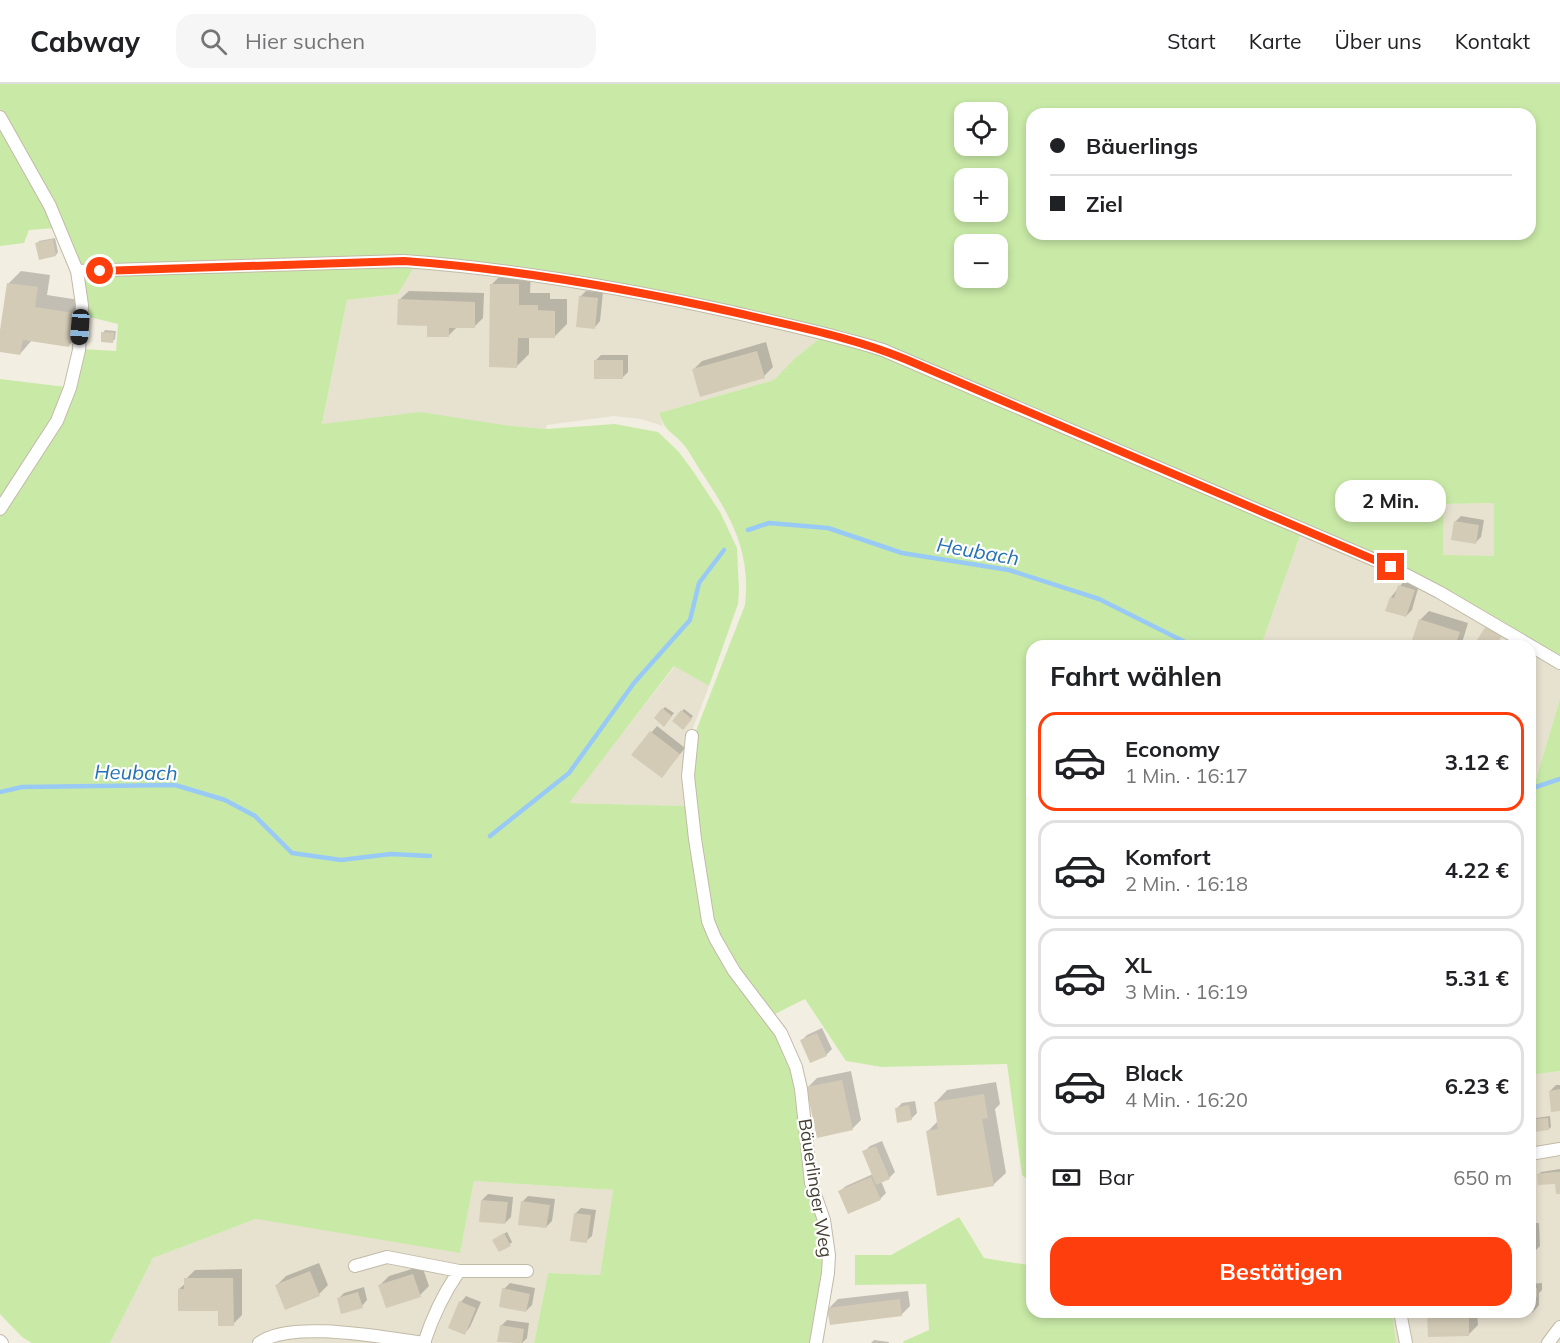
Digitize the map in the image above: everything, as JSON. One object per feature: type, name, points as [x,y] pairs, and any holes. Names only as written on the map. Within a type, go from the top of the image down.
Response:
[{"type":"street","points":[[0,117],[50,206],[77,271],[82,305],[79,350],[70,388],[57,421],[0,509]]},
{"type":"street","points":[[77,271],[404,261],[444,264],[643,292],[844,338],[883,350],[1391,567],[1521,640]]},
{"type":"street","points":[[1536,649],[1560,663]]},
{"type":"street","name":"Bäuerlinger Weg","points":[[692,736],[688,776],[708,921],[734,971],[781,1033],[796,1067],[801,1089],[811,1183],[824,1220],[829,1255],[816,1343]]},
{"type":"street","points":[[1536,1153],[1560,1149]]},
{"type":"street","points":[[355,1266],[387,1257],[459,1271],[527,1271]]},
{"type":"street","points":[[259,1343],[266,1337],[280,1333],[310,1330],[424,1343],[430,1325],[451,1282],[459,1271]]},
{"type":"street","points":[[1401,1318],[1406,1343]]},
{"type":"street","points":[[1548,1343],[1560,1327]]},
{"type":"shaded area","points":[[414,267],[608,291],[820,338],[794,359],[774,380],[659,413],[663,426],[641,419],[614,416],[547,425],[546,429],[504,425],[322,425],[347,300],[398,294]]},
{"type":"shaded area","points":[[1494,503],[1494,556],[1443,556],[1444,504]]},
{"type":"shaded area","points":[[1301,533],[1389,570],[1516,640],[1263,640]]},
{"type":"shaded area","points":[[1536,652],[1560,666],[1560,699],[1536,779]]},
{"type":"shaded area","points":[[675,666],[709,686],[690,736],[688,806],[568,803]]},
{"type":"shaded area","points":[[1560,1071],[1560,1343],[1396,1343],[1393,1318],[1536,1318],[1536,1074]]},
{"type":"shaded area","points":[[474,1181],[613,1190],[600,1275],[548,1273],[534,1343],[110,1343],[153,1258],[256,1219],[460,1252]]},
{"type":"green space","points":[[0,84],[1560,84],[1560,660],[1536,646],[1536,640],[1526,640],[1441,590],[885,345],[846,332],[649,289],[490,265],[80,268],[34,167],[0,109]],"holes":[[[1494,503],[1494,556],[1443,555],[1444,504]]]},
{"type":"green space","points":[[0,125],[55,228],[29,230],[24,243],[0,246]]},
{"type":"green space","points":[[414,267],[398,294],[347,300],[322,424],[420,412],[546,429],[615,424],[658,432],[678,451],[693,471],[720,512],[737,548],[738,604],[709,686],[674,666],[569,803],[688,806],[702,917],[768,1020],[793,1069],[826,1255],[813,1343],[534,1343],[548,1273],[600,1275],[613,1190],[474,1181],[460,1253],[256,1219],[153,1258],[110,1343],[32,1343],[22,1337],[0,1314],[0,516],[35,466],[82,349],[116,351],[118,324],[85,316],[82,276]]},
{"type":"green space","points":[[820,338],[880,355],[1145,465],[1301,533],[1263,640],[1026,640],[1026,1178],[1022,1175],[1007,1064],[882,1067],[846,1061],[805,999],[773,1015],[737,969],[712,921],[690,776],[694,736],[745,605],[745,569],[737,537],[723,507],[687,449],[666,428],[659,413],[774,380],[794,359]]},
{"type":"green space","points":[[0,379],[66,387],[54,421],[0,502]]},
{"type":"green space","points":[[1560,699],[1560,1071],[1536,1074],[1536,779]]},
{"type":"green space","points":[[959,1217],[984,1258],[1026,1265],[1026,1318],[1393,1318],[1396,1343],[903,1343],[929,1330],[926,1284],[855,1285],[855,1255],[891,1255]]},
{"type":"building","points":[[53,239],[56,256],[39,260],[35,243]]},
{"type":"building","points":[[7,283],[38,287],[35,307],[74,313],[69,347],[23,340],[20,355],[0,352],[0,330]]},
{"type":"building","points":[[490,284],[519,284],[519,305],[538,305],[538,310],[555,311],[555,338],[518,338],[517,368],[489,367]]},
{"type":"building","points":[[579,296],[598,298],[595,329],[576,327]]},
{"type":"building","points":[[398,299],[475,302],[475,328],[449,328],[449,337],[427,337],[427,326],[397,325]]},
{"type":"building","points":[[101,332],[114,333],[113,343],[101,342]]},
{"type":"building","points":[[757,351],[765,378],[700,397],[692,369]]},
{"type":"building","points":[[594,360],[623,360],[623,379],[594,379]]},
{"type":"building","points":[[1454,521],[1479,525],[1476,544],[1451,540]]},
{"type":"building","points":[[1398,585],[1415,590],[1406,617],[1385,611],[1390,597],[1394,598]]},
{"type":"building","points":[[1419,619],[1460,632],[1457,640],[1412,640]]},
{"type":"building","points":[[1486,626],[1502,636],[1499,640],[1477,640]]},
{"type":"building","points":[[662,708],[672,716],[664,727],[654,718]]},
{"type":"building","points":[[681,710],[692,719],[683,730],[672,721]]},
{"type":"building","points":[[650,731],[680,754],[662,778],[631,755]]},
{"type":"building","points":[[817,1033],[827,1056],[810,1063],[800,1040]]},
{"type":"building","points":[[842,1080],[853,1130],[817,1138],[806,1087]]},
{"type":"building","points":[[1560,1089],[1560,1111],[1551,1112],[1549,1091]]},
{"type":"building","points":[[984,1094],[988,1118],[982,1119],[994,1186],[937,1196],[926,1131],[938,1129],[934,1102]]},
{"type":"building","points":[[909,1105],[912,1120],[897,1123],[895,1108]]},
{"type":"building","points":[[1548,1118],[1549,1130],[1536,1132],[1536,1119]]},
{"type":"building","points":[[876,1146],[890,1179],[876,1185],[862,1151]]},
{"type":"building","points":[[1560,1172],[1560,1194],[1556,1194],[1555,1184],[1538,1185],[1537,1174]]},
{"type":"building","points":[[871,1177],[881,1200],[848,1214],[838,1191]]},
{"type":"building","points":[[481,1200],[508,1202],[505,1224],[479,1222]]},
{"type":"building","points":[[521,1201],[550,1205],[546,1228],[518,1225]]},
{"type":"building","points":[[574,1213],[591,1215],[587,1243],[570,1241]]},
{"type":"building","points":[[504,1233],[511,1246],[499,1252],[492,1240]]},
{"type":"building","points":[[310,1271],[320,1296],[285,1310],[275,1285]]},
{"type":"building","points":[[413,1274],[421,1297],[386,1308],[378,1285]]},
{"type":"building","points":[[184,1278],[233,1278],[234,1326],[218,1326],[218,1311],[178,1311],[178,1289],[184,1289]]},
{"type":"building","points":[[502,1288],[530,1294],[526,1312],[499,1307]]},
{"type":"building","points":[[358,1292],[363,1308],[341,1314],[337,1298]]},
{"type":"building","points":[[900,1299],[902,1316],[830,1325],[827,1308]]},
{"type":"building","points":[[459,1301],[476,1308],[465,1335],[448,1328]]},
{"type":"building","points":[[1427,1318],[1469,1318],[1469,1336],[1428,1337]]},
{"type":"building","points":[[500,1325],[524,1329],[522,1343],[497,1342]]},
{"type":"waterway","name":"Heubach","points":[[748,530],[769,523],[828,528],[902,553],[1009,570],[1099,599],[1181,640]]},
{"type":"waterway","name":"Heubach","points":[[490,836],[569,773],[634,683],[690,620],[699,583],[724,550]]},
{"type":"waterway","name":"Heubach","points":[[1536,787],[1560,779]]},
{"type":"waterway","name":"Heubach","points":[[0,792],[22,787],[175,785],[225,800],[255,816],[292,853],[341,860],[391,854],[430,856]]},
{"type":"route","points":[[100,271],[404,261],[444,264],[643,292],[844,338],[905,359],[1391,567]]}]
